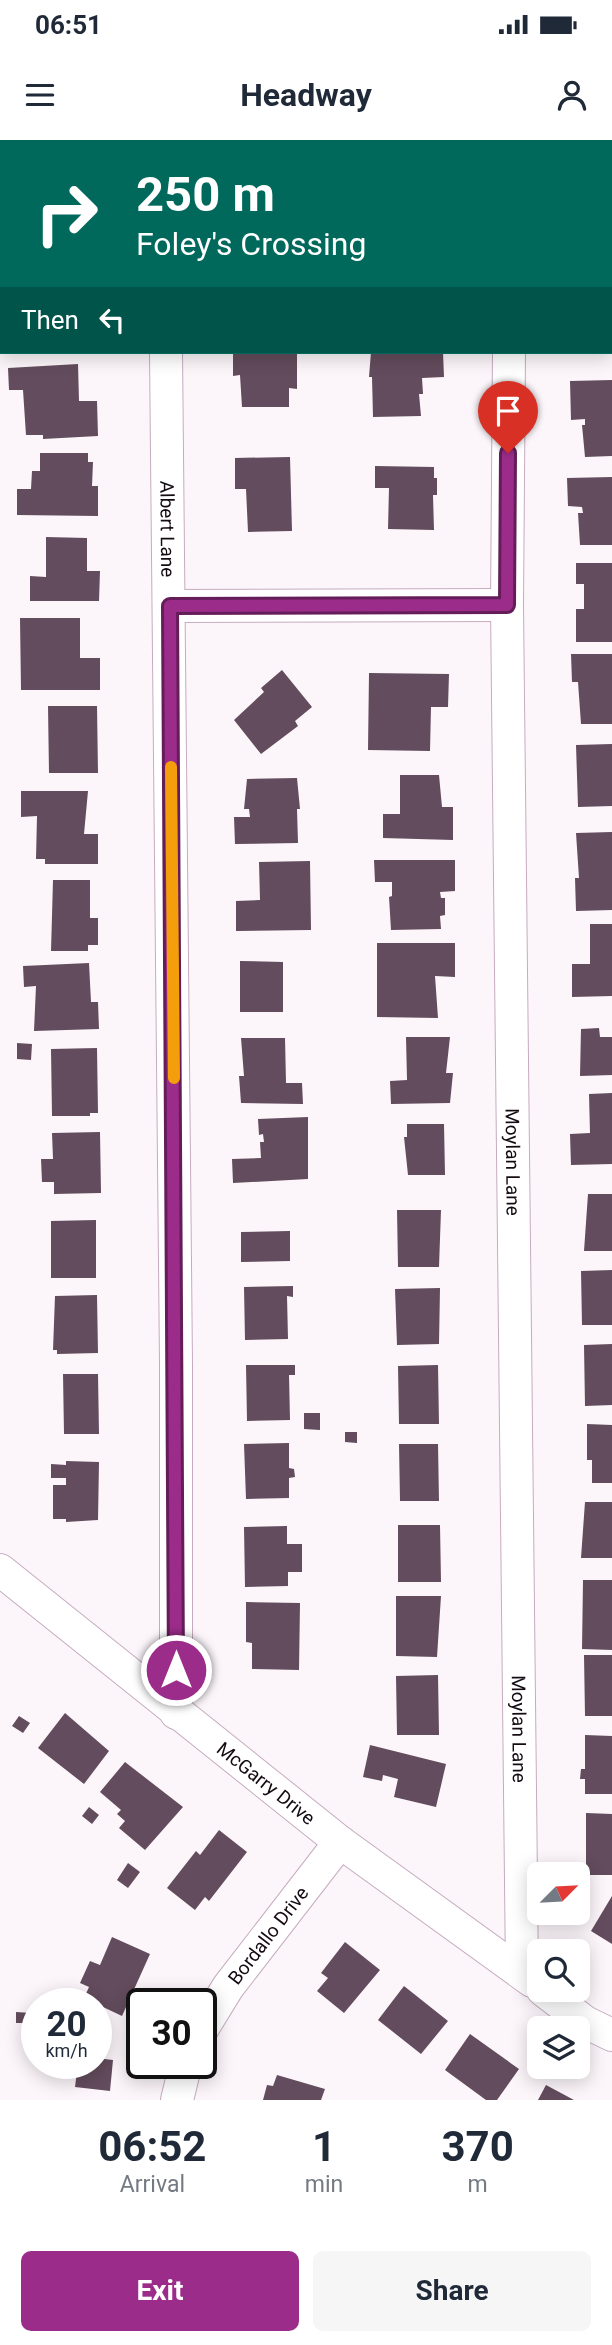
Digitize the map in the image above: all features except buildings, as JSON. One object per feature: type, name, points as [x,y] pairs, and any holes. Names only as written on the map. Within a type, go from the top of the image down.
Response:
[{"type":"street","name":"Albert Lane","points":[[166,354],[170,606],[176,1713]]},
{"type":"street","name":"Moylan Lane","points":[[509,354],[507,605],[534,1939]]},
{"type":"street","points":[[170,606],[507,605]]},
{"type":"street","name":"McGarry Drive","points":[[0,1570],[340,1842],[527,1977]]},
{"type":"street","name":"Bordallo Drive","points":[[217,2005],[340,1842]]},
{"type":"street","name":"McGarry Drive","points":[[559,2002],[585,2022],[612,2035]]},
{"type":"street","points":[[177,2100],[182,2079]]},
{"type":"slow traffic","points":[[171,767],[174,1078]]},
{"type":"route","points":[[176,1670],[170,606],[507,605],[508,453]]}]
